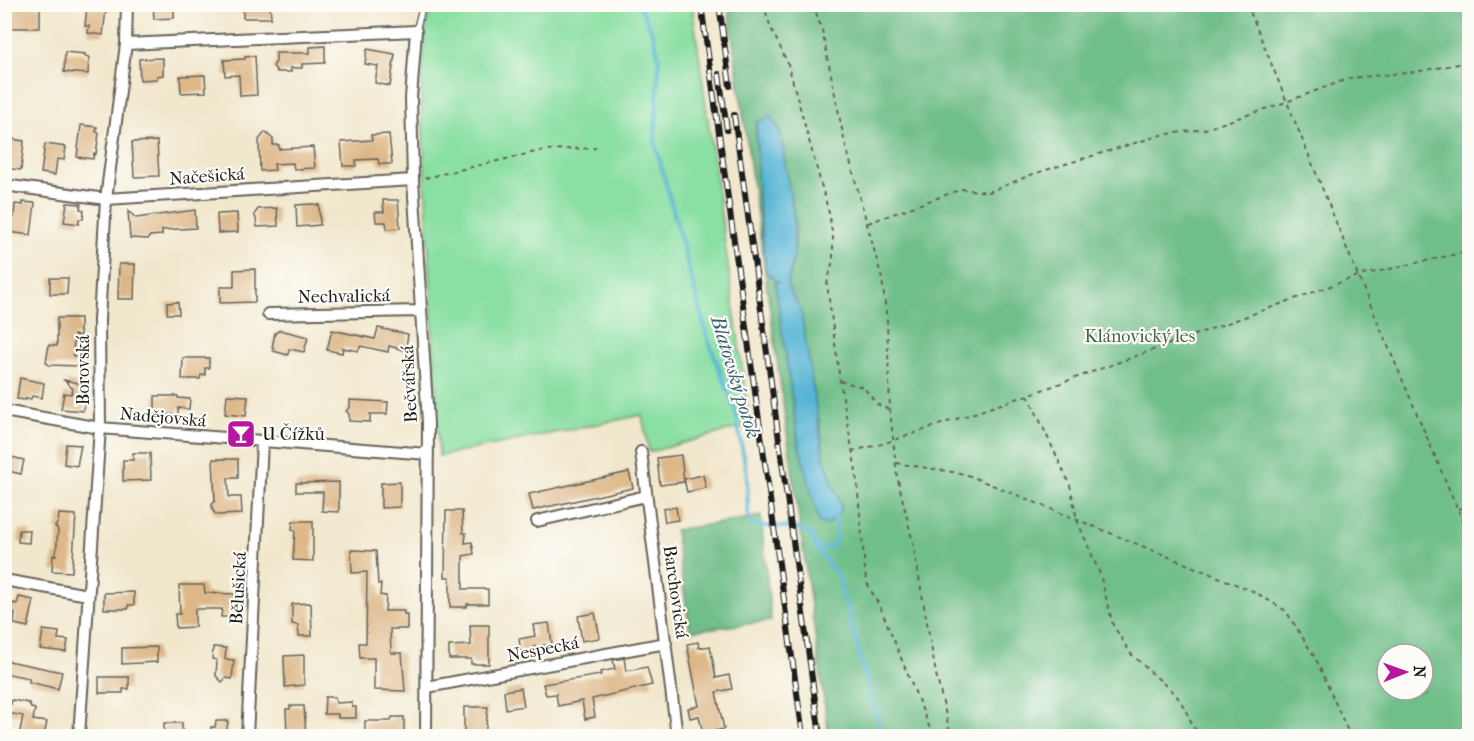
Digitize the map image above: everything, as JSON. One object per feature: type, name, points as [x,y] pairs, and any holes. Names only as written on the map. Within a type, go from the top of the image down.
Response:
[{"type":"street","name":"Borovská","points":[[79,736],[100,428],[99,320],[106,199],[126,44],[127,4]]},
{"type":"street","points":[[126,44],[416,31]]},
{"type":"street","name":"Bečvářská","points":[[416,31],[411,98],[413,180],[428,423],[426,736]]},
{"type":"street","name":"Načešická","points":[[4,185],[106,199],[413,180]]},
{"type":"street","name":"Nechvalická","points":[[268,314],[421,311]]},
{"type":"street","name":"Nadějovská","points":[[4,411],[100,428],[428,454]]},
{"type":"street","name":"Bělušická","points":[[247,736],[262,442]]},
{"type":"street","name":"Barchovická","points":[[641,452],[677,736]]},
{"type":"street","points":[[537,521],[646,496]]},
{"type":"street","points":[[4,580],[88,595]]},
{"type":"street","name":"Nespecká","points":[[427,687],[666,643]]},
{"type":"lane","points":[[416,31],[423,4]]},
{"type":"path","points":[[764,4],[771,28],[789,64],[829,213],[833,238],[833,260],[827,284],[862,518],[862,548],[866,581],[881,609],[933,736]]},
{"type":"path","points":[[813,4],[822,30],[844,139],[882,279],[890,410],[897,476],[913,543],[936,674],[951,736]]},
{"type":"path","points":[[1047,4],[1080,8],[1101,4]]},
{"type":"path","points":[[1247,4],[1358,276],[1470,538]]},
{"type":"path","points":[[868,223],[962,189],[989,192],[1033,174],[1161,135],[1205,129],[1350,78],[1415,72],[1470,62]]},
{"type":"path","points":[[413,180],[544,150],[596,148]]},
{"type":"path","points":[[852,451],[882,444],[1028,395],[1358,276],[1470,251]]},
{"type":"path","points":[[840,381],[863,387],[877,404],[890,410]]},
{"type":"path","points":[[1028,395],[1070,485],[1077,520],[1100,574],[1113,625],[1131,654],[1176,695],[1185,707],[1198,736]]},
{"type":"path","points":[[896,463],[965,474],[1255,592],[1286,611],[1316,659],[1350,736]]},
{"type":"path","points":[[1458,509],[1470,506]]},
{"type":"green space","points":[[433,4],[692,5],[750,425],[649,452],[642,415],[439,456],[421,95],[425,26]]},
{"type":"green space","name":"Klánovický les","points":[[728,5],[1469,5],[1469,736],[829,736]],"holes":[[[756,123],[791,201],[795,222],[795,243],[787,285],[762,238],[758,198]],[[795,416],[819,419],[824,458],[842,508],[799,446]]]},
{"type":"green space","points":[[761,516],[771,621],[690,631],[675,530]]},
{"type":"water","points":[[770,116],[780,131],[794,218],[794,256],[787,285],[801,311],[824,458],[842,508],[827,525],[819,522],[799,446],[775,282],[778,282],[766,272],[758,198],[756,123]]},
{"type":"building","points":[[153,4],[174,4],[174,18],[154,19]]},
{"type":"building","points":[[243,4],[270,4],[271,18],[243,18]]},
{"type":"building","points":[[10,6],[40,7],[40,28],[10,28]]},
{"type":"building","points":[[87,7],[106,9],[103,35],[88,33],[89,26],[85,26]]},
{"type":"building","points":[[325,46],[325,63],[302,64],[302,68],[291,68],[291,72],[277,72],[273,66],[276,62],[276,53],[310,53],[310,47]]},
{"type":"building","points":[[367,49],[395,54],[390,86],[375,83],[378,66],[365,64]]},
{"type":"building","points":[[65,52],[85,54],[89,57],[88,74],[64,72]]},
{"type":"building","points":[[255,56],[257,95],[240,96],[239,75],[225,76],[224,60]]},
{"type":"building","points":[[163,58],[163,75],[157,76],[157,79],[140,80],[139,59]]},
{"type":"building","points":[[205,75],[206,92],[181,93],[180,76]]},
{"type":"building","points":[[81,125],[97,127],[96,132],[99,133],[93,159],[77,157]]},
{"type":"building","points":[[265,132],[273,139],[273,145],[279,145],[279,149],[313,147],[315,168],[294,169],[293,163],[274,164],[275,170],[260,171],[259,140]]},
{"type":"building","points":[[389,134],[392,164],[379,164],[378,159],[356,160],[356,166],[343,166],[341,142],[372,140],[371,135]]},
{"type":"building","points":[[4,138],[24,141],[21,170],[4,168]]},
{"type":"building","points":[[157,141],[159,176],[134,177],[132,142]]},
{"type":"building","points":[[45,144],[66,147],[64,160],[57,159],[55,175],[41,173]]},
{"type":"building","points":[[383,200],[398,200],[400,228],[387,229],[386,222],[376,222],[375,212],[384,212]]},
{"type":"building","points":[[23,202],[35,203],[31,235],[8,232],[9,217],[14,217],[15,204],[23,205]]},
{"type":"building","points":[[67,203],[81,204],[80,209],[84,210],[83,219],[79,219],[79,224],[64,222]]},
{"type":"building","points":[[296,205],[319,205],[320,225],[297,227]]},
{"type":"building","points":[[277,208],[278,226],[257,227],[254,215],[258,209]]},
{"type":"building","points":[[195,210],[196,228],[162,230],[162,235],[150,236],[148,239],[130,238],[128,211],[136,218]]},
{"type":"building","points":[[237,213],[238,232],[218,233],[217,214]]},
{"type":"building","points":[[119,264],[135,264],[134,299],[118,299]]},
{"type":"building","points":[[255,269],[255,302],[220,303],[220,287],[234,287],[234,270]]},
{"type":"building","points":[[50,278],[68,278],[67,294],[50,294]]},
{"type":"building","points":[[178,302],[179,314],[167,314],[167,303]]},
{"type":"building","points":[[57,318],[80,318],[80,336],[74,335],[73,356],[79,356],[79,366],[49,365],[46,362],[49,345],[57,346]]},
{"type":"building","points":[[378,328],[408,334],[406,348],[404,347],[404,350],[389,346],[388,352],[361,346],[358,351],[343,348],[342,353],[327,350],[332,330],[375,339]]},
{"type":"building","points":[[280,330],[308,337],[304,352],[289,349],[288,355],[273,351],[275,333]]},
{"type":"building","points":[[183,358],[209,358],[209,368],[205,368],[205,375],[201,375],[200,379],[182,379]]},
{"type":"building","points":[[20,378],[44,383],[42,398],[32,396],[31,399],[26,398],[26,400],[17,399]]},
{"type":"building","points":[[64,380],[88,385],[83,411],[61,409],[64,393],[71,394],[73,389]]},
{"type":"building","points":[[227,395],[248,396],[246,416],[225,414]]},
{"type":"building","points":[[155,396],[178,396],[178,398],[190,399],[189,409],[178,408],[178,415],[155,415]]},
{"type":"building","points":[[350,400],[388,402],[387,414],[370,414],[370,422],[349,421],[349,414],[346,411],[350,407]]},
{"type":"building","points":[[66,444],[81,445],[77,466],[64,464]]},
{"type":"building","points":[[133,453],[150,453],[151,480],[123,481],[123,460],[133,460]]},
{"type":"building","points":[[681,455],[684,482],[660,485],[657,458]]},
{"type":"building","points":[[11,457],[24,460],[21,474],[8,471]]},
{"type":"building","points":[[213,459],[238,459],[238,478],[228,478],[229,497],[241,497],[242,514],[216,515],[212,509],[215,501]]},
{"type":"building","points":[[629,472],[633,488],[533,510],[529,494]]},
{"type":"building","points":[[703,475],[706,488],[687,492],[684,479]]},
{"type":"building","points":[[339,482],[339,512],[322,511],[323,492],[296,492],[296,483]]},
{"type":"building","points":[[400,482],[400,507],[381,508],[381,483]]},
{"type":"building","points":[[676,507],[678,520],[665,522],[663,509]]},
{"type":"building","points":[[446,511],[462,511],[463,533],[466,533],[465,543],[472,542],[474,554],[463,556],[463,589],[488,589],[488,604],[450,607],[450,577],[445,577]]},
{"type":"building","points":[[59,514],[76,515],[72,572],[52,571],[58,530],[55,526],[58,523]]},
{"type":"building","points":[[293,521],[313,521],[313,561],[293,560],[295,530],[292,530]]},
{"type":"building","points":[[19,530],[30,530],[29,543],[18,542]]},
{"type":"building","points":[[351,550],[376,551],[378,584],[381,584],[380,595],[386,596],[385,611],[404,611],[404,614],[407,614],[407,629],[390,629],[391,653],[402,653],[405,691],[374,690],[374,658],[360,658],[359,643],[366,643],[367,572],[352,573]]},
{"type":"building","points":[[179,585],[204,585],[205,593],[237,594],[235,617],[221,617],[222,609],[195,609],[195,627],[176,628],[175,614],[180,614]]},
{"type":"building","points":[[134,592],[134,605],[128,605],[128,609],[104,609],[104,593]]},
{"type":"building","points":[[19,597],[34,600],[28,627],[14,624],[15,613],[11,612],[13,603],[17,604]]},
{"type":"building","points":[[292,604],[311,604],[312,636],[299,636],[298,625],[292,624]]},
{"type":"building","points":[[595,613],[600,638],[582,641],[578,616]]},
{"type":"building","points":[[549,623],[552,644],[534,647],[534,650],[521,653],[519,639],[535,636],[533,625]]},
{"type":"building","points":[[470,625],[489,625],[489,664],[471,664],[471,659],[449,659],[449,646],[471,645]]},
{"type":"building","points":[[43,630],[59,632],[58,639],[68,640],[66,652],[40,649]]},
{"type":"building","points":[[698,642],[699,648],[710,646],[716,678],[729,675],[732,689],[716,692],[724,729],[703,734],[699,716],[690,718],[688,708],[699,706],[687,644]]},
{"type":"building","points":[[157,647],[157,662],[122,664],[122,648]]},
{"type":"building","points":[[213,647],[226,648],[225,659],[234,660],[232,679],[226,678],[222,682],[216,676],[217,660],[212,659]]},
{"type":"building","points":[[304,655],[304,685],[285,687],[284,656]]},
{"type":"building","points":[[624,658],[626,671],[647,667],[652,685],[592,699],[595,717],[585,719],[582,701],[558,706],[556,694],[546,695],[543,684],[601,675],[600,672],[615,669],[613,660]]},
{"type":"building","points":[[4,660],[62,672],[58,689],[29,682],[29,678],[4,673]]},
{"type":"building","points":[[99,677],[129,677],[129,689],[123,689],[123,693],[99,693]]},
{"type":"building","points":[[521,688],[524,706],[506,709],[504,691]]},
{"type":"building","points":[[325,697],[335,697],[336,703],[352,702],[352,707],[356,707],[356,718],[338,718],[338,714],[324,714]]},
{"type":"building","points":[[12,700],[29,703],[31,708],[35,709],[33,720],[47,722],[44,736],[19,736],[23,716],[8,713]]},
{"type":"building","points":[[290,706],[304,706],[306,736],[287,736],[286,709],[290,709]]},
{"type":"building","points":[[464,707],[488,707],[485,736],[464,736]]},
{"type":"building","points":[[392,717],[404,717],[404,736],[365,736],[365,721],[391,721]]},
{"type":"building","points":[[216,721],[228,721],[226,736],[210,736],[211,727],[215,727]]},
{"type":"building","points":[[164,723],[182,723],[182,736],[164,736]]},
{"type":"waterway","name":"Blatovský potok","points":[[639,4],[653,34],[659,58],[655,143],[708,339],[735,410],[747,475],[748,514],[751,524],[798,529],[813,536],[816,548],[838,576],[884,736]]},
{"type":"waterway","points":[[816,548],[832,547],[836,538],[835,515]]},
{"type":"railway","points":[[701,4],[803,736]]},
{"type":"railway","points":[[719,4],[730,86]]},
{"type":"railway","points":[[719,74],[727,130]]},
{"type":"railway","points":[[734,115],[820,736]]},
{"type":"place","name":"U Čížků","points":[[241,434]]}]
